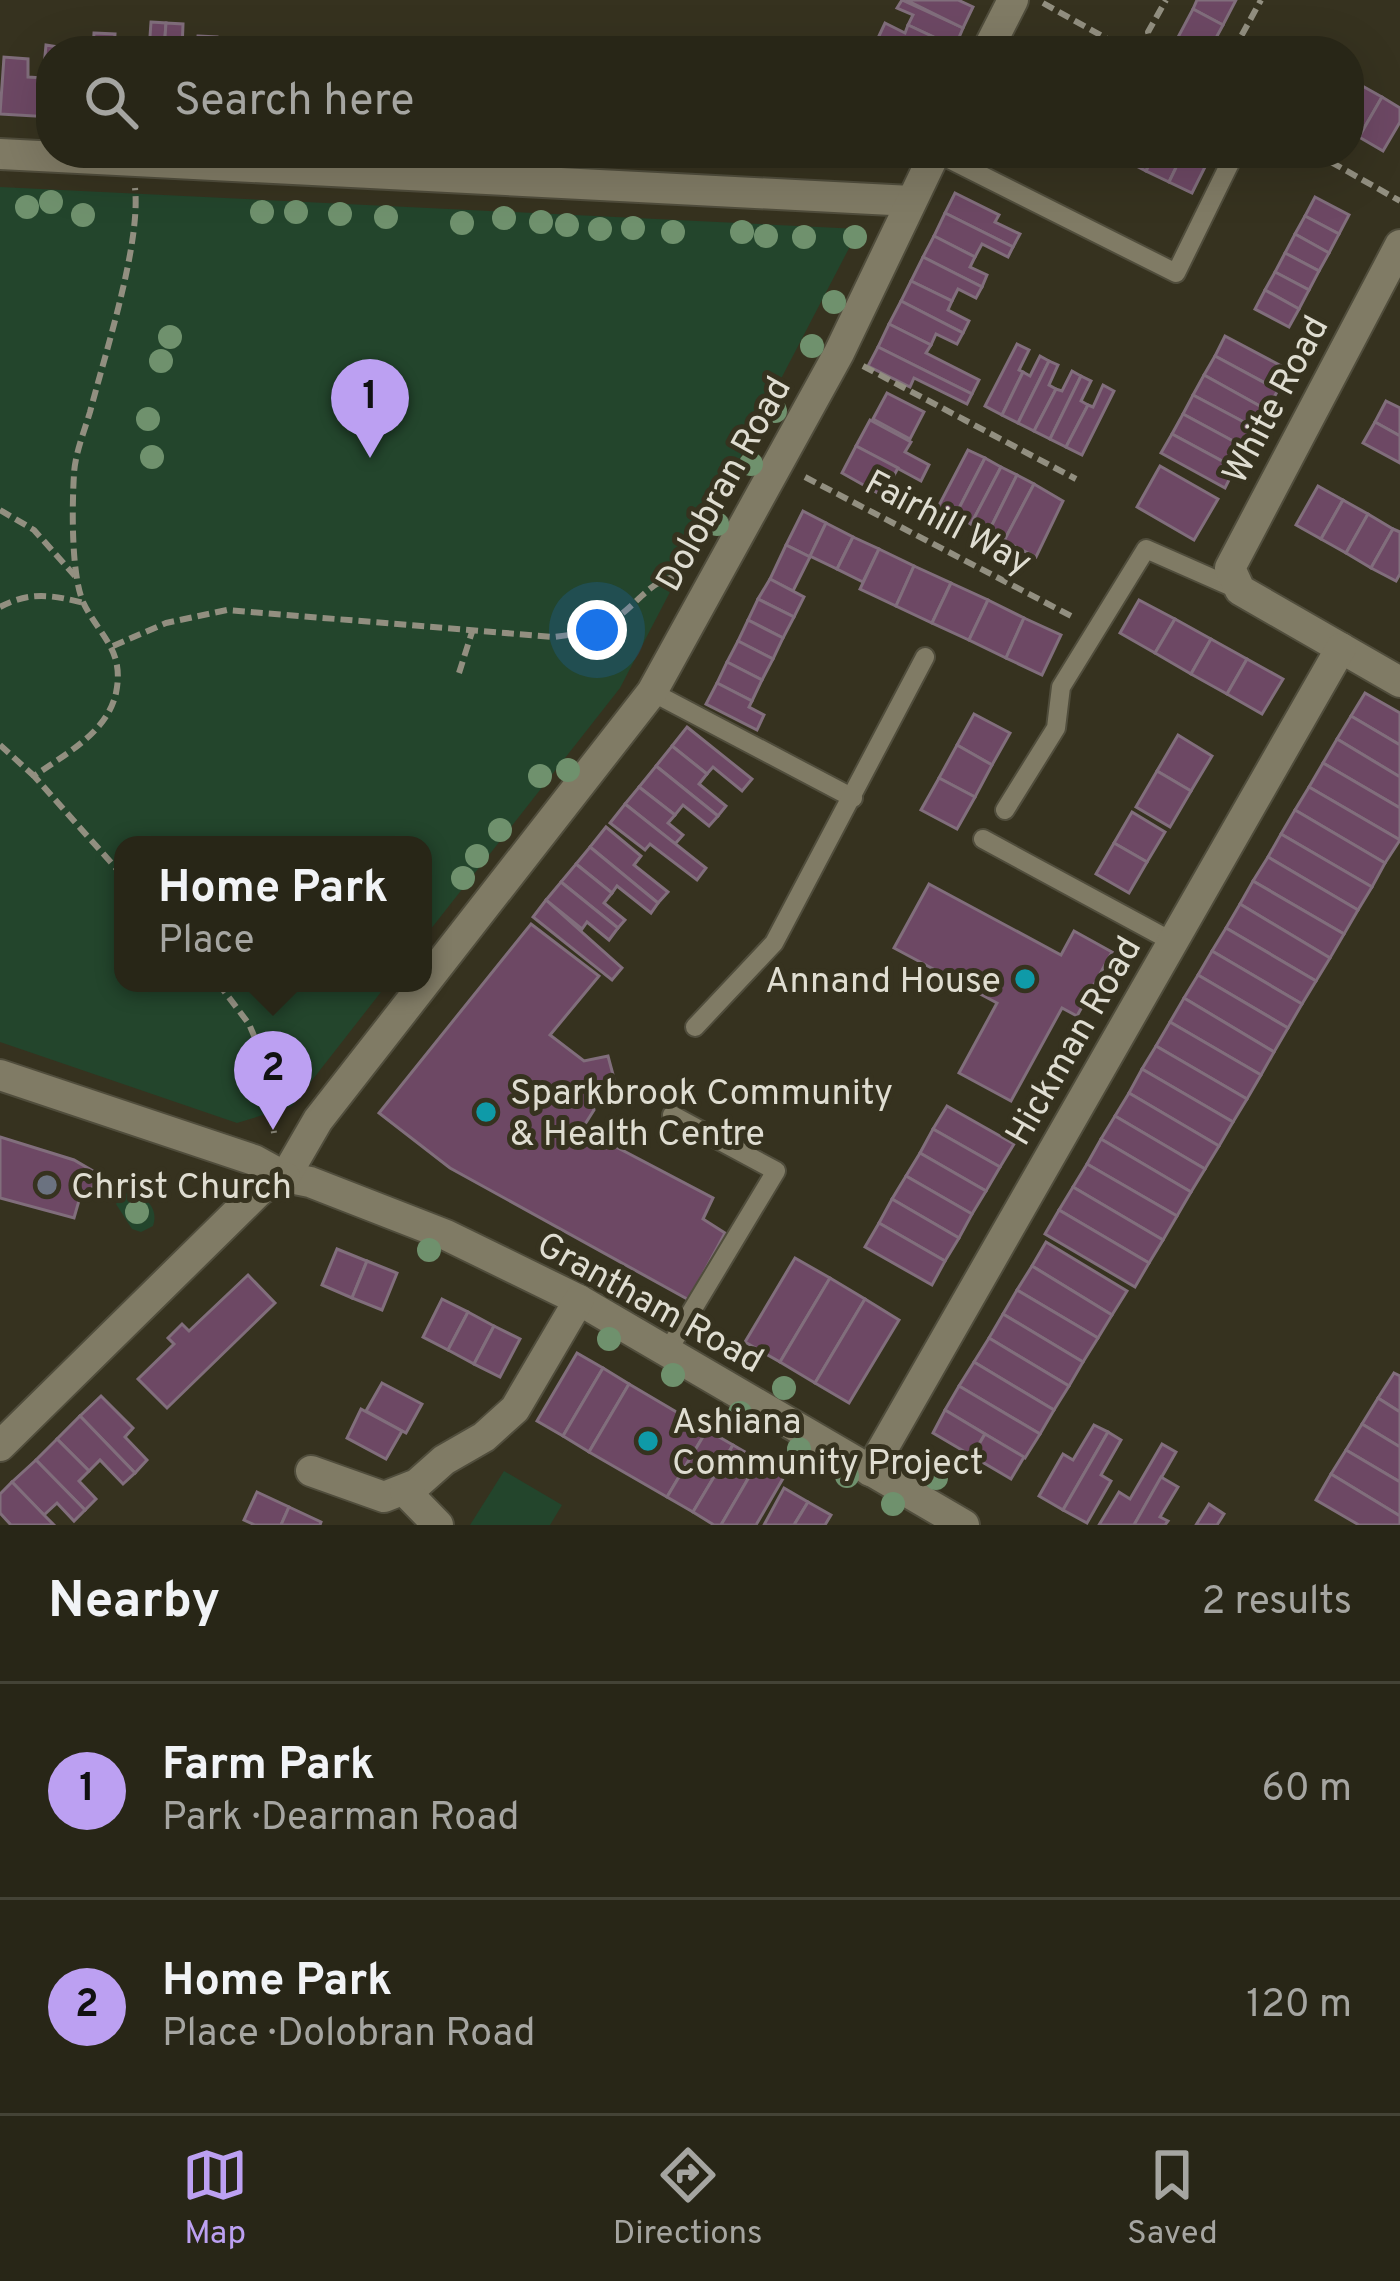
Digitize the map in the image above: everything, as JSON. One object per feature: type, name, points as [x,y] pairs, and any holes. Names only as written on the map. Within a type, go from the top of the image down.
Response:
[{"type":"street","points":[[995,36],[1013,0]]},
{"type":"street","points":[[0,154],[36,156]]},
{"type":"street","points":[[268,168],[911,201]]},
{"type":"street","name":"Dolobran Road","points":[[432,974],[652,692],[839,353],[928,168]]},
{"type":"street","name":"White Road","points":[[1240,590],[1230,568],[1400,245]]},
{"type":"street","points":[[1240,590],[1400,682]]},
{"type":"street","name":"Hickman Road","points":[[870,1471],[1341,648]]},
{"type":"street","name":"Dolobran Road","points":[[285,1177],[318,1120],[418,992]]},
{"type":"street","name":"Grantham Road","points":[[0,1075],[254,1160],[285,1177],[310,1182],[446,1235],[579,1300],[960,1524]]},
{"type":"street","points":[[0,1446],[261,1189],[285,1177]]},
{"type":"street","points":[[311,1471],[384,1497],[405,1491],[484,1437],[515,1409],[579,1300]]},
{"type":"street","points":[[405,1491],[438,1525]]},
{"type":"lane","points":[[966,168],[1176,273],[1228,168]]},
{"type":"lane","points":[[1006,810],[1056,728],[1060,687],[1146,549],[1240,590]]},
{"type":"lane","points":[[695,1027],[774,944],[925,657]]},
{"type":"lane","points":[[652,692],[853,798]]},
{"type":"lane","points":[[983,839],[1173,942]]},
{"type":"lane","points":[[667,1352],[776,1171],[672,1114]]},
{"type":"path","points":[[1036,0],[1102,36]]},
{"type":"path","points":[[1149,36],[1166,0]]},
{"type":"path","points":[[1242,36],[1262,0]]},
{"type":"path","points":[[34,776],[93,734],[116,698],[113,646],[84,603],[77,579],[74,471],[137,209],[133,168]]},
{"type":"path","points":[[1342,168],[1400,201]]},
{"type":"path","points":[[839,353],[1076,479]]},
{"type":"path","name":"Fairhill Way","points":[[778,463],[1094,628]]},
{"type":"path","points":[[0,510],[34,530],[77,579]]},
{"type":"path","points":[[113,646],[166,623],[227,610],[554,637],[589,632],[619,616],[662,579],[680,575],[707,589]]},
{"type":"path","points":[[0,607],[23,596],[48,594],[84,603]]},
{"type":"path","points":[[459,673],[472,632]]},
{"type":"path","points":[[0,745],[114,866]]},
{"type":"path","points":[[225,992],[249,1024],[263,1057],[269,1115],[285,1177]]},
{"type":"green space","points":[[0,187],[859,229],[620,688],[432,928],[432,836],[114,836],[114,992],[381,992],[292,1106],[237,1123],[0,1042]]},
{"type":"green space","points":[[131,1192],[153,1209],[153,1226],[141,1232],[132,1229],[116,1204]]},
{"type":"green space","points":[[504,1471],[562,1505],[550,1525],[470,1525]]},
{"type":"building","points":[[902,0],[963,28],[960,36],[932,36],[908,25],[913,15],[897,8]]},
{"type":"building","points":[[906,0],[958,0],[973,7],[963,28]]},
{"type":"building","points":[[1197,0],[1236,0],[1223,25],[1193,9]]},
{"type":"building","points":[[1193,9],[1223,25],[1217,36],[1179,36]]},
{"type":"building","points":[[151,22],[166,23],[165,36],[150,36]]},
{"type":"building","points":[[166,23],[183,24],[183,36],[165,36]]},
{"type":"building","points":[[885,23],[905,33],[908,25],[932,36],[879,36]]},
{"type":"building","points":[[4,57],[28,59],[28,77],[36,78],[36,116],[0,114]]},
{"type":"building","points":[[1364,87],[1382,97],[1364,128]]},
{"type":"building","points":[[1382,97],[1400,108],[1400,122],[1383,151],[1364,140],[1364,128]]},
{"type":"building","points":[[1148,168],[1176,168],[1169,182]]},
{"type":"building","points":[[1176,168],[1204,168],[1192,193],[1169,182]]},
{"type":"building","points":[[955,193],[999,215],[995,222],[1020,234],[1013,247],[945,213]]},
{"type":"building","points":[[1315,197],[1349,215],[1339,234],[1305,216]]},
{"type":"building","points":[[945,213],[1013,247],[1008,257],[982,244],[975,257],[934,236]]},
{"type":"building","points":[[1305,216],[1339,234],[1329,253],[1295,234]]},
{"type":"building","points":[[1295,234],[1329,253],[1319,271],[1285,253]]},
{"type":"building","points":[[934,236],[975,257],[970,267],[987,275],[982,287],[923,257]]},
{"type":"building","points":[[1285,253],[1319,271],[1309,290],[1275,272]]},
{"type":"building","points":[[923,257],[982,287],[976,298],[958,289],[952,301],[911,281]]},
{"type":"building","points":[[1275,272],[1309,290],[1299,309],[1265,290]]},
{"type":"building","points":[[911,281],[952,301],[948,310],[969,321],[963,333],[901,301]]},
{"type":"building","points":[[1265,290],[1299,309],[1289,327],[1255,309]]},
{"type":"building","points":[[901,301],[963,333],[957,344],[936,334],[931,345],[889,324]]},
{"type":"building","points":[[889,324],[931,345],[926,353],[979,380],[972,394],[878,347]]},
{"type":"building","points":[[1225,336],[1289,370],[1278,390],[1215,356]]},
{"type":"building","points":[[1017,344],[1029,350],[1002,415],[985,406]]},
{"type":"building","points":[[878,347],[972,394],[967,404],[914,378],[910,387],[868,366]]},
{"type":"building","points":[[1040,356],[1049,361],[1018,423],[1002,415],[1023,372],[1030,376]]},
{"type":"building","points":[[1215,356],[1278,390],[1267,410],[1204,375]]},
{"type":"building","points":[[1049,361],[1058,365],[1049,385],[1056,389],[1034,431],[1018,423]]},
{"type":"building","points":[[1072,371],[1081,376],[1050,439],[1034,431],[1056,389],[1062,391]]},
{"type":"building","points":[[1204,375],[1267,410],[1257,429],[1193,395]]},
{"type":"building","points":[[1081,376],[1091,381],[1081,401],[1088,405],[1066,447],[1050,439]]},
{"type":"building","points":[[1103,385],[1114,391],[1082,455],[1066,447]]},
{"type":"building","points":[[887,393],[924,412],[910,439],[873,419]]},
{"type":"building","points":[[1193,395],[1257,429],[1246,448],[1183,414]]},
{"type":"building","points":[[1386,401],[1400,408],[1400,436],[1375,422]]},
{"type":"building","points":[[1183,414],[1246,448],[1235,468],[1172,434]]},
{"type":"building","points":[[870,420],[911,442],[905,452],[929,465],[921,481],[856,446]]},
{"type":"building","points":[[1375,422],[1400,436],[1400,463],[1363,443]]},
{"type":"building","points":[[1172,434],[1235,468],[1225,488],[1161,453]]},
{"type":"building","points":[[856,446],[898,468],[883,496],[842,473]]},
{"type":"building","points":[[968,450],[985,458],[955,516],[938,507]]},
{"type":"building","points":[[985,458],[1001,467],[971,524],[955,516]]},
{"type":"building","points":[[1160,466],[1218,499],[1194,540],[1137,507]]},
{"type":"building","points":[[1001,467],[1017,475],[988,533],[971,524]]},
{"type":"building","points":[[1017,475],[1034,484],[1004,541],[988,533]]},
{"type":"building","points":[[1034,484],[1063,501],[1036,557],[1004,541]]},
{"type":"building","points":[[1318,486],[1343,500],[1321,539],[1296,525]]},
{"type":"building","points":[[1343,500],[1368,514],[1346,553],[1321,539]]},
{"type":"building","points":[[803,511],[826,523],[810,557],[786,545]]},
{"type":"building","points":[[1368,514],[1393,529],[1371,568],[1346,553]]},
{"type":"building","points":[[826,523],[853,537],[837,569],[810,556]]},
{"type":"building","points":[[1393,529],[1400,532],[1396,581],[1371,568]]},
{"type":"building","points":[[853,537],[879,549],[863,582],[837,569]]},
{"type":"building","points":[[786,545],[810,557],[793,591],[770,579]]},
{"type":"building","points":[[879,549],[914,566],[896,606],[860,589]]},
{"type":"building","points":[[914,566],[951,583],[932,623],[896,606]]},
{"type":"building","points":[[770,579],[804,597],[794,617],[758,599]]},
{"type":"building","points":[[951,583],[988,600],[969,640],[932,623]]},
{"type":"building","points":[[758,599],[794,617],[783,638],[748,620]]},
{"type":"building","points":[[988,600],[1024,618],[1006,658],[969,640]]},
{"type":"building","points":[[1139,600],[1175,619],[1155,653],[1120,633]]},
{"type":"building","points":[[1024,618],[1061,635],[1042,675],[1006,658]]},
{"type":"building","points":[[1175,619],[1211,639],[1191,674],[1155,653]]},
{"type":"building","points":[[748,620],[783,638],[773,659],[738,641]]},
{"type":"building","points":[[1211,639],[1247,659],[1227,694],[1191,674]]},
{"type":"building","points":[[738,641],[773,659],[762,680],[727,662]]},
{"type":"building","points":[[1247,659],[1283,679],[1262,714],[1227,694]]},
{"type":"building","points":[[727,662],[762,680],[752,701],[717,683]]},
{"type":"building","points":[[717,683],[752,701],[749,707],[764,715],[757,730],[706,704]]},
{"type":"building","points":[[1365,693],[1400,713],[1400,745],[1351,716]]},
{"type":"building","points":[[974,714],[1010,733],[992,765],[957,745]]},
{"type":"building","points":[[1351,716],[1400,745],[1400,777],[1337,739]]},
{"type":"building","points":[[687,727],[752,779],[742,791],[713,767],[707,774],[672,746]]},
{"type":"building","points":[[1178,735],[1212,756],[1191,791],[1157,771]]},
{"type":"building","points":[[1337,739],[1400,777],[1400,808],[1323,763]]},
{"type":"building","points":[[957,745],[992,765],[975,797],[939,778]]},
{"type":"building","points":[[672,746],[707,774],[699,784],[726,806],[718,816],[656,766]]},
{"type":"building","points":[[1323,763],[1400,808],[1400,840],[1309,787]]},
{"type":"building","points":[[656,766],[718,816],[709,826],[683,805],[675,815],[639,787]]},
{"type":"building","points":[[1157,771],[1191,791],[1170,827],[1136,807]]},
{"type":"building","points":[[939,778],[975,797],[957,829],[921,810]]},
{"type":"building","points":[[639,787],[675,815],[668,823],[683,835],[675,844],[625,804]]},
{"type":"building","points":[[1309,787],[1400,840],[1385,863],[1295,810]]},
{"type":"building","points":[[625,804],[706,868],[697,880],[650,844],[645,850],[610,823]]},
{"type":"building","points":[[1295,810],[1385,863],[1372,887],[1281,834]]},
{"type":"building","points":[[1132,812],[1165,832],[1147,862],[1114,843]]},
{"type":"building","points":[[606,827],[641,856],[634,865],[668,892],[658,903],[590,847]]},
{"type":"building","points":[[1281,834],[1372,887],[1358,910],[1268,857]]},
{"type":"building","points":[[1114,843],[1147,862],[1129,893],[1096,874]]},
{"type":"building","points":[[590,847],[658,903],[651,913],[617,886],[612,893],[576,864]]},
{"type":"building","points":[[1268,857],[1358,910],[1344,934],[1253,881]]},
{"type":"building","points":[[576,864],[612,893],[604,903],[625,920],[618,928],[561,882]]},
{"type":"building","points":[[1253,881],[1344,934],[1330,958],[1240,904]]},
{"type":"building","points":[[561,882],[618,928],[609,940],[587,922],[582,929],[546,900]]},
{"type":"building","name":"Annand House","points":[[929,884],[1061,955],[1074,931],[1112,952],[1077,1016],[1062,1008],[1011,1101],[959,1073],[997,1003],[894,948]]},
{"type":"building","points":[[546,900],[622,968],[612,980],[533,917]]},
{"type":"building","points":[[1240,904],[1330,958],[1316,981],[1226,928]]},
{"type":"building","name":"Sparkbrook Community & Health Centre","points":[[531,924],[599,976],[550,1035],[584,1061],[608,1056],[615,1082],[589,1085],[594,1110],[582,1129],[713,1198],[703,1219],[725,1233],[689,1300],[450,1168],[379,1113]]},
{"type":"building","points":[[1226,928],[1316,981],[1302,1004],[1212,951]]},
{"type":"building","points":[[1212,951],[1302,1004],[1288,1028],[1198,975]]},
{"type":"building","points":[[1198,975],[1288,1028],[1274,1052],[1184,998]]},
{"type":"building","points":[[1184,998],[1274,1052],[1261,1075],[1170,1022]]},
{"type":"building","points":[[1170,1022],[1261,1075],[1247,1099],[1156,1046]]},
{"type":"building","points":[[1156,1046],[1247,1099],[1233,1122],[1142,1069]]},
{"type":"building","points":[[1142,1069],[1233,1122],[1219,1146],[1129,1093]]},
{"type":"building","points":[[1129,1093],[1219,1146],[1205,1169],[1115,1116]]},
{"type":"building","points":[[947,1106],[1014,1144],[1000,1167],[933,1129]]},
{"type":"building","points":[[1115,1116],[1205,1169],[1191,1192],[1101,1139]]},
{"type":"building","points":[[933,1129],[1000,1167],[986,1191],[920,1153]]},
{"type":"building","name":"Christ Church","points":[[0,1137],[74,1160],[98,1174],[88,1199],[80,1197],[74,1218],[0,1198]]},
{"type":"building","points":[[1101,1139],[1191,1192],[1177,1216],[1087,1164]]},
{"type":"building","points":[[920,1153],[986,1191],[972,1214],[906,1176]]},
{"type":"building","points":[[1087,1164],[1177,1216],[1163,1240],[1073,1187]]},
{"type":"building","points":[[906,1176],[972,1214],[959,1238],[892,1199]]},
{"type":"building","points":[[1073,1187],[1163,1240],[1149,1263],[1059,1210]]},
{"type":"building","points":[[892,1199],[959,1238],[945,1261],[879,1223]]},
{"type":"building","points":[[1059,1210],[1149,1263],[1135,1287],[1045,1234]]},
{"type":"building","points":[[879,1223],[945,1261],[932,1285],[865,1247]]},
{"type":"building","points":[[1046,1242],[1127,1291],[1112,1315],[1032,1266]]},
{"type":"building","points":[[337,1249],[367,1261],[352,1298],[322,1285]]},
{"type":"building","points":[[795,1258],[830,1278],[780,1362],[745,1342]]},
{"type":"building","points":[[367,1261],[397,1273],[382,1310],[352,1298]]},
{"type":"building","points":[[1032,1266],[1112,1315],[1098,1338],[1017,1290]]},
{"type":"building","points":[[248,1275],[275,1303],[167,1408],[138,1379],[174,1344],[168,1338],[182,1324],[189,1331]]},
{"type":"building","points":[[830,1278],[865,1299],[815,1383],[780,1362]]},
{"type":"building","points":[[1017,1290],[1098,1338],[1083,1362],[1003,1314]]},
{"type":"building","points":[[442,1299],[468,1312],[448,1350],[423,1337]]},
{"type":"building","points":[[865,1299],[899,1320],[849,1403],[815,1383]]},
{"type":"building","points":[[468,1312],[494,1326],[474,1364],[448,1350]]},
{"type":"building","points":[[1003,1314],[1083,1362],[1069,1386],[989,1338]]},
{"type":"building","points":[[494,1326],[520,1339],[500,1377],[474,1364]]},
{"type":"building","points":[[989,1338],[1069,1386],[1054,1410],[974,1362]]},
{"type":"building","points":[[577,1353],[603,1368],[563,1436],[537,1421]]},
{"type":"building","points":[[974,1362],[1054,1410],[1040,1434],[959,1386]]},
{"type":"building","points":[[603,1368],[629,1384],[589,1452],[563,1436]]},
{"type":"building","points":[[1394,1373],[1400,1376],[1400,1412],[1378,1398]]},
{"type":"building","points":[[382,1383],[422,1404],[406,1433],[366,1411]]},
{"type":"building","name":"Ashiana Community Project","points":[[629,1384],[707,1430],[667,1497],[589,1452]]},
{"type":"building","points":[[959,1386],[1040,1434],[1025,1458],[945,1410]]},
{"type":"building","points":[[101,1396],[133,1428],[125,1437],[147,1460],[135,1473],[80,1416]]},
{"type":"building","points":[[1378,1398],[1400,1412],[1400,1447],[1362,1424]]},
{"type":"building","points":[[361,1409],[402,1431],[386,1459],[347,1438]]},
{"type":"building","points":[[945,1410],[985,1434],[972,1456],[933,1433]]},
{"type":"building","points":[[80,1416],[135,1473],[123,1484],[100,1460],[89,1471],[57,1439]]},
{"type":"building","points":[[1362,1424],[1400,1447],[1400,1482],[1346,1450]]},
{"type":"building","points":[[1094,1425],[1108,1432],[1063,1510],[1039,1496],[1063,1454],[1073,1460]]},
{"type":"building","points":[[707,1430],[733,1445],[693,1512],[667,1497]]},
{"type":"building","points":[[1108,1432],[1121,1440],[1101,1475],[1111,1481],[1087,1523],[1063,1510]]},
{"type":"building","points":[[985,1434],[1024,1457],[1011,1479],[972,1456]]},
{"type":"building","points":[[57,1439],[89,1471],[79,1481],[96,1499],[85,1510],[36,1460]]},
{"type":"building","points":[[1162,1444],[1176,1452],[1134,1525],[1099,1525],[1119,1492],[1130,1499]]},
{"type":"building","points":[[733,1445],[759,1460],[721,1525],[714,1525],[693,1512]]},
{"type":"building","points":[[1346,1450],[1400,1482],[1400,1516],[1331,1474]]},
{"type":"building","points":[[36,1460],[85,1510],[74,1521],[57,1503],[44,1515],[12,1482]]},
{"type":"building","points":[[759,1460],[785,1475],[756,1525],[721,1525]]},
{"type":"building","points":[[1331,1474],[1400,1516],[1400,1525],[1359,1525],[1316,1500]]},
{"type":"building","points":[[1161,1477],[1178,1487],[1160,1517],[1168,1521],[1165,1525],[1134,1525]]},
{"type":"building","points":[[12,1482],[54,1525],[11,1525],[0,1513],[0,1494]]},
{"type":"building","points":[[784,1488],[808,1502],[794,1525],[764,1525]]},
{"type":"building","points":[[257,1492],[289,1507],[281,1525],[244,1520]]},
{"type":"building","points":[[808,1502],[831,1515],[825,1525],[794,1525]]},
{"type":"building","points":[[1209,1504],[1224,1514],[1217,1525],[1196,1525]]},
{"type":"building","points":[[289,1507],[321,1522],[320,1525],[281,1525]]},
{"type":"place","name":"Farm Park","points":[[370,458]]},
{"type":"place","name":"Annand House","points":[[1025,979]]},
{"type":"place","name":"Sparkbrook Community & Health Centre","points":[[486,1112]]},
{"type":"place","name":"Home Park","points":[[273,1130]]},
{"type":"place","name":"Christ Church","points":[[47,1185]]},
{"type":"place","name":"Ashiana Community Project","points":[[648,1441]]}]
